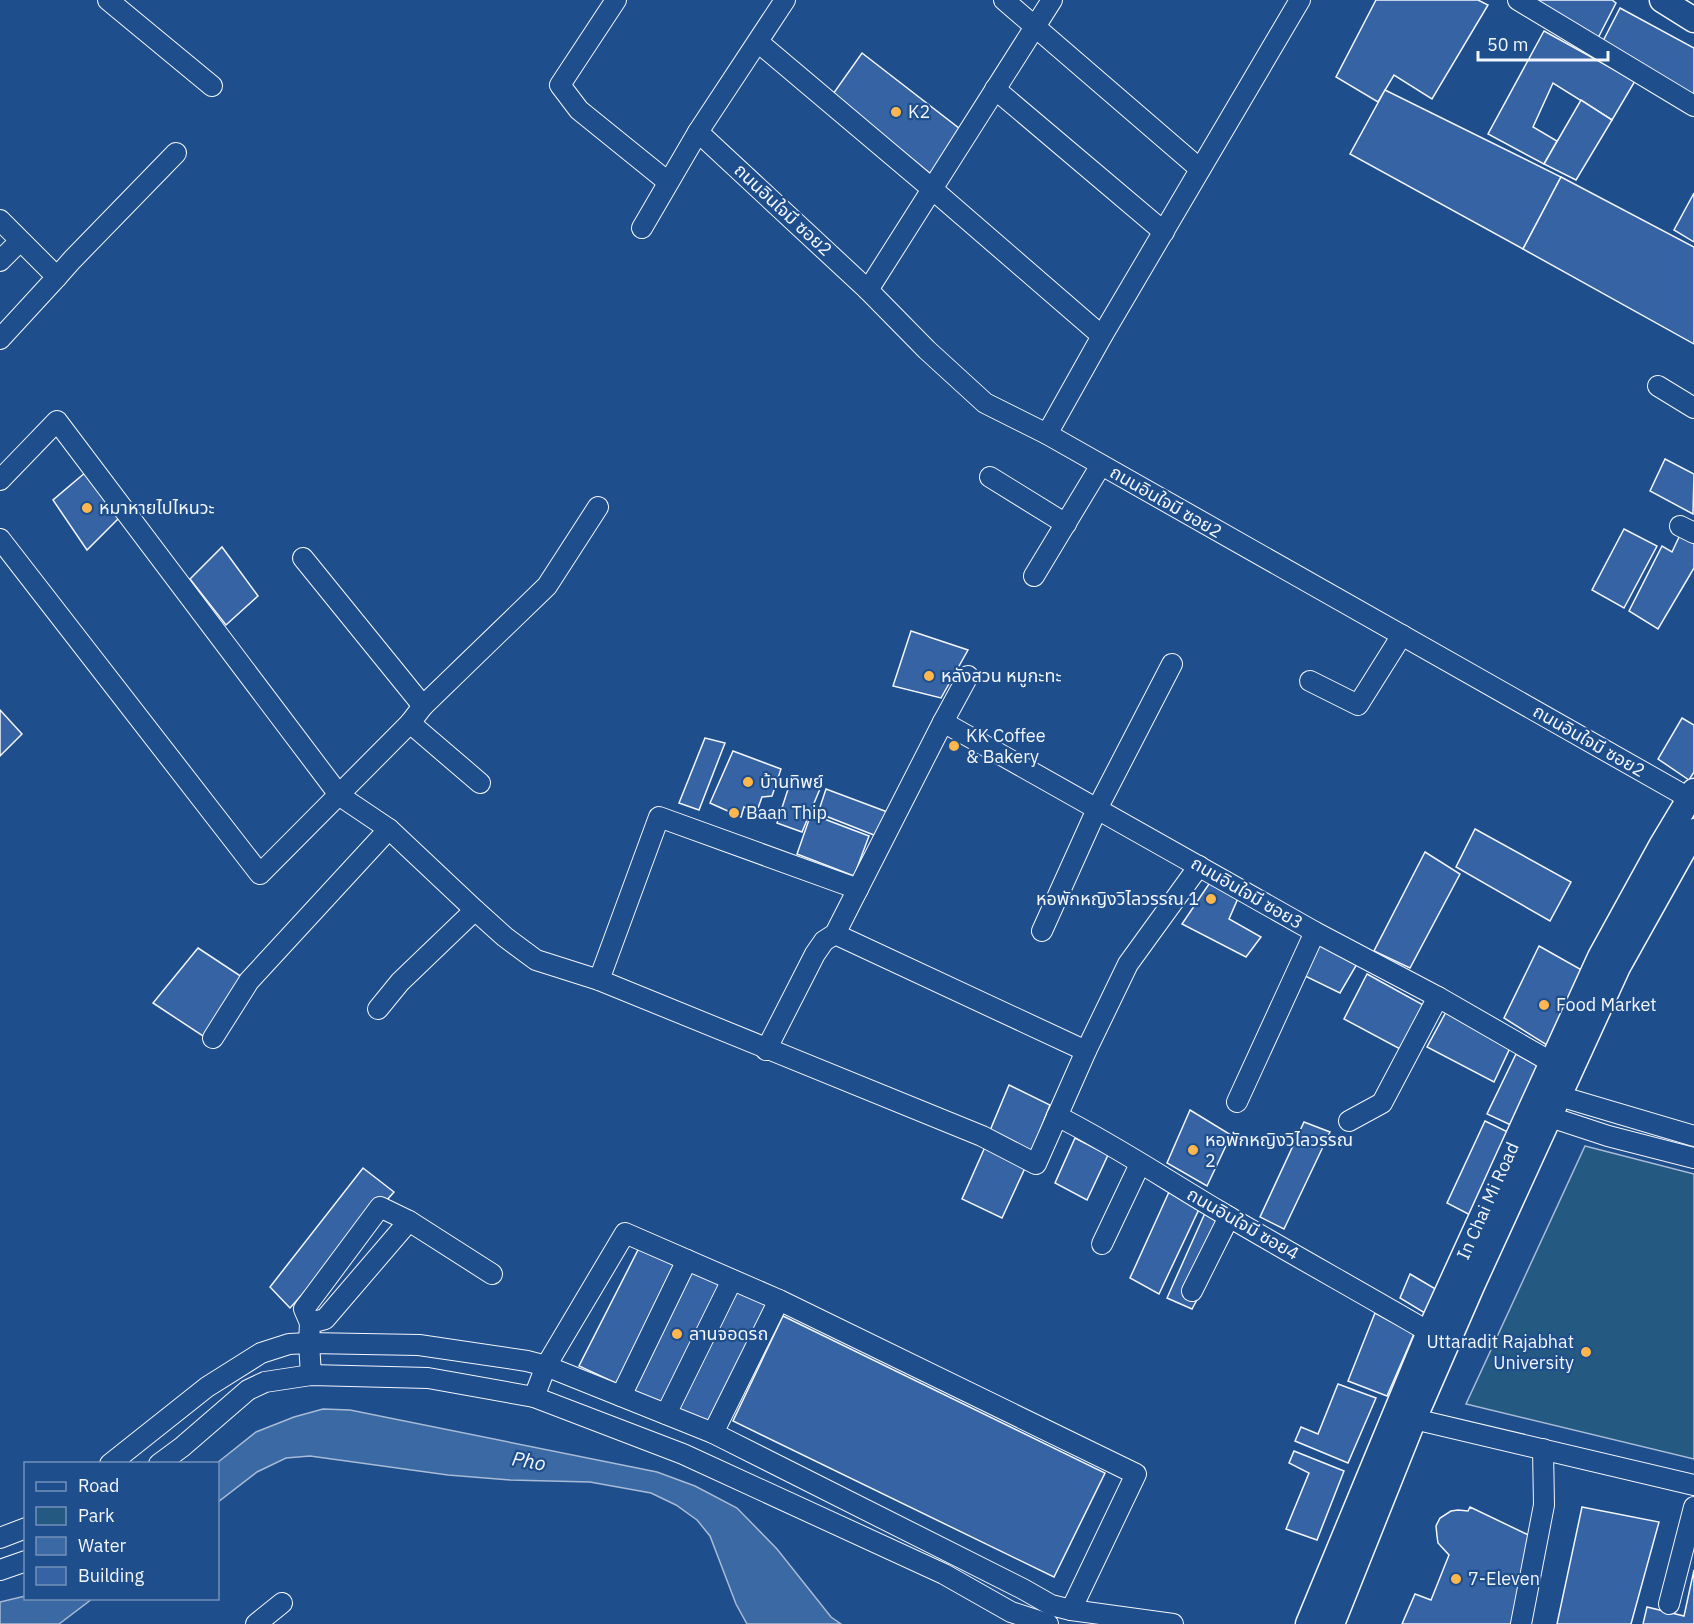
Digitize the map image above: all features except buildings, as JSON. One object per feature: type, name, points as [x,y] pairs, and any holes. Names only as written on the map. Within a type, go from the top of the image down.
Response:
[{"type":"main road","points":[[1662,0],[1694,20]]},
{"type":"main road","name":"In Chai Mi Road","points":[[1318,1619],[1414,1419],[1472,1286],[1545,1103],[1551,1062],[1600,957],[1661,846],[1692,797]]},
{"type":"main road","name":"In Chai Mi Road","points":[[1318,1619],[1429,1332],[1545,1103],[1694,831]]},
{"type":"street","points":[[108,0],[212,86]]},
{"type":"street","points":[[616,0],[560,85],[579,110],[668,182]]},
{"type":"street","points":[[642,228],[698,132],[785,0]]},
{"type":"street","points":[[1004,0],[1200,169]]},
{"type":"street","points":[[868,290],[1052,0]]},
{"type":"street","points":[[1047,434],[1102,336],[1300,0]]},
{"type":"street","points":[[1518,0],[1694,106]]},
{"type":"street","points":[[758,42],[1102,336]]},
{"type":"street","points":[[995,89],[1164,232]]},
{"type":"street","name":"ถนนอินใจมี ซอย2","points":[[698,132],[868,290],[927,350],[986,403],[1047,434],[1692,797]]},
{"type":"street","points":[[0,339],[72,260],[176,153]]},
{"type":"street","points":[[0,220],[57,277]]},
{"type":"street","points":[[0,261],[20,240]]},
{"type":"street","points":[[1658,386],[1694,408]]},
{"type":"street","points":[[0,480],[57,421],[340,796],[389,829],[505,937],[536,960],[599,980],[766,1050],[982,1136],[1036,1164],[1128,964],[1199,866]]},
{"type":"street","points":[[1034,576],[1101,465]]},
{"type":"street","points":[[990,477],[1066,524]]},
{"type":"street","points":[[0,538],[260,874],[340,796],[410,723],[423,706],[547,586],[598,507]]},
{"type":"street","points":[[303,558],[423,706]]},
{"type":"street","points":[[1310,681],[1358,705],[1402,635]]},
{"type":"street","points":[[1041,931],[1097,809],[1173,664]]},
{"type":"street","points":[[766,1050],[815,954],[824,941],[835,934],[968,676]]},
{"type":"street","name":"ถนนอินใจมี ซอย3","points":[[943,722],[1551,1062]]},
{"type":"street","points":[[410,723],[480,783]]},
{"type":"street","points":[[599,980],[658,817],[858,889]]},
{"type":"street","points":[[213,1038],[249,981],[389,829]]},
{"type":"street","points":[[378,1009],[400,982],[475,910]]},
{"type":"street","points":[[1237,1102],[1315,932]]},
{"type":"street","points":[[835,934],[1086,1051]]},
{"type":"street","points":[[1349,1121],[1382,1103],[1438,998]]},
{"type":"street","points":[[1545,1103],[1694,1136]]},
{"type":"street","points":[[1545,1103],[1608,1136],[1694,1158]]},
{"type":"street","name":"ถนนอินใจมี ซอย4","points":[[1058,1116],[1104,1140],[1229,1217],[1429,1332]]},
{"type":"street","points":[[1102,1244],[1140,1164]]},
{"type":"street","points":[[311,1375],[310,1323],[304,1309],[380,1207],[409,1221],[492,1274]]},
{"type":"street","points":[[1192,1291],[1229,1217]]},
{"type":"street","points":[[310,1323],[326,1319],[409,1221]]},
{"type":"street","points":[[534,1396],[546,1366],[625,1233],[779,1300],[1136,1474],[1071,1610]]},
{"type":"street","points":[[621,1396],[687,1260]]},
{"type":"street","points":[[666,1414],[732,1280]]},
{"type":"street","points":[[713,1433],[779,1300]]},
{"type":"street","points":[[113,1462],[207,1387],[261,1353],[289,1344],[419,1345],[527,1361],[546,1366],[713,1433],[1051,1605],[1071,1610],[1173,1624]]},
{"type":"street","points":[[162,1462],[248,1390],[265,1382],[311,1375],[428,1377],[534,1396],[683,1454],[944,1574],[1011,1612],[1048,1624]]},
{"type":"street","points":[[1414,1419],[1694,1485]]},
{"type":"street","points":[[1521,1624],[1544,1505],[1543,1449]]},
{"type":"street","points":[[1669,1604],[1694,1507]]},
{"type":"street","points":[[0,1538],[24,1529]]},
{"type":"street","points":[[0,1570],[24,1562]]},
{"type":"street","points":[[256,1624],[282,1603]]},
{"type":"street","points":[[1293,1624],[1318,1619]]},
{"type":"green space","points":[[1585,1146],[1694,1174],[1694,1459],[1466,1404]]},
{"type":"water","name":"Pho","points":[[323,1409],[350,1410],[657,1472],[695,1486],[737,1508],[777,1549],[831,1617],[841,1624],[747,1624],[736,1604],[710,1536],[697,1520],[676,1505],[651,1493],[590,1482],[510,1480],[448,1475],[310,1456],[286,1458],[257,1472],[219,1501],[218,1462],[256,1432],[294,1417]]},
{"type":"water","points":[[24,1596],[24,1600],[91,1600],[59,1624],[0,1624],[0,1602]]},
{"type":"place","name":"K2","points":[[896,112]]},
{"type":"place","name":"หมาหายไปไหนวะ","points":[[87,508]]},
{"type":"place","name":"หลังสวน หมูกะทะ","points":[[929,676]]},
{"type":"place","name":"KK Coffee & Bakery","points":[[954,746]]},
{"type":"place","name":"บ้านทิพย์","points":[[748,782]]},
{"type":"place","name":"Baan Thip","points":[[734,813]]},
{"type":"place","name":"หอพักหญิงวิไลวรรณ 1","points":[[1211,899]]},
{"type":"place","name":"Food Market","points":[[1544,1005]]},
{"type":"place","name":"หอพักหญิงวิไลวรรณ 2","points":[[1193,1150]]},
{"type":"place","name":"ลานจอดรถ","points":[[677,1334]]},
{"type":"place","name":"Uttaradit Rajabhat University","points":[[1586,1352]]},
{"type":"place","name":"7-Eleven","points":[[1456,1579]]}]
